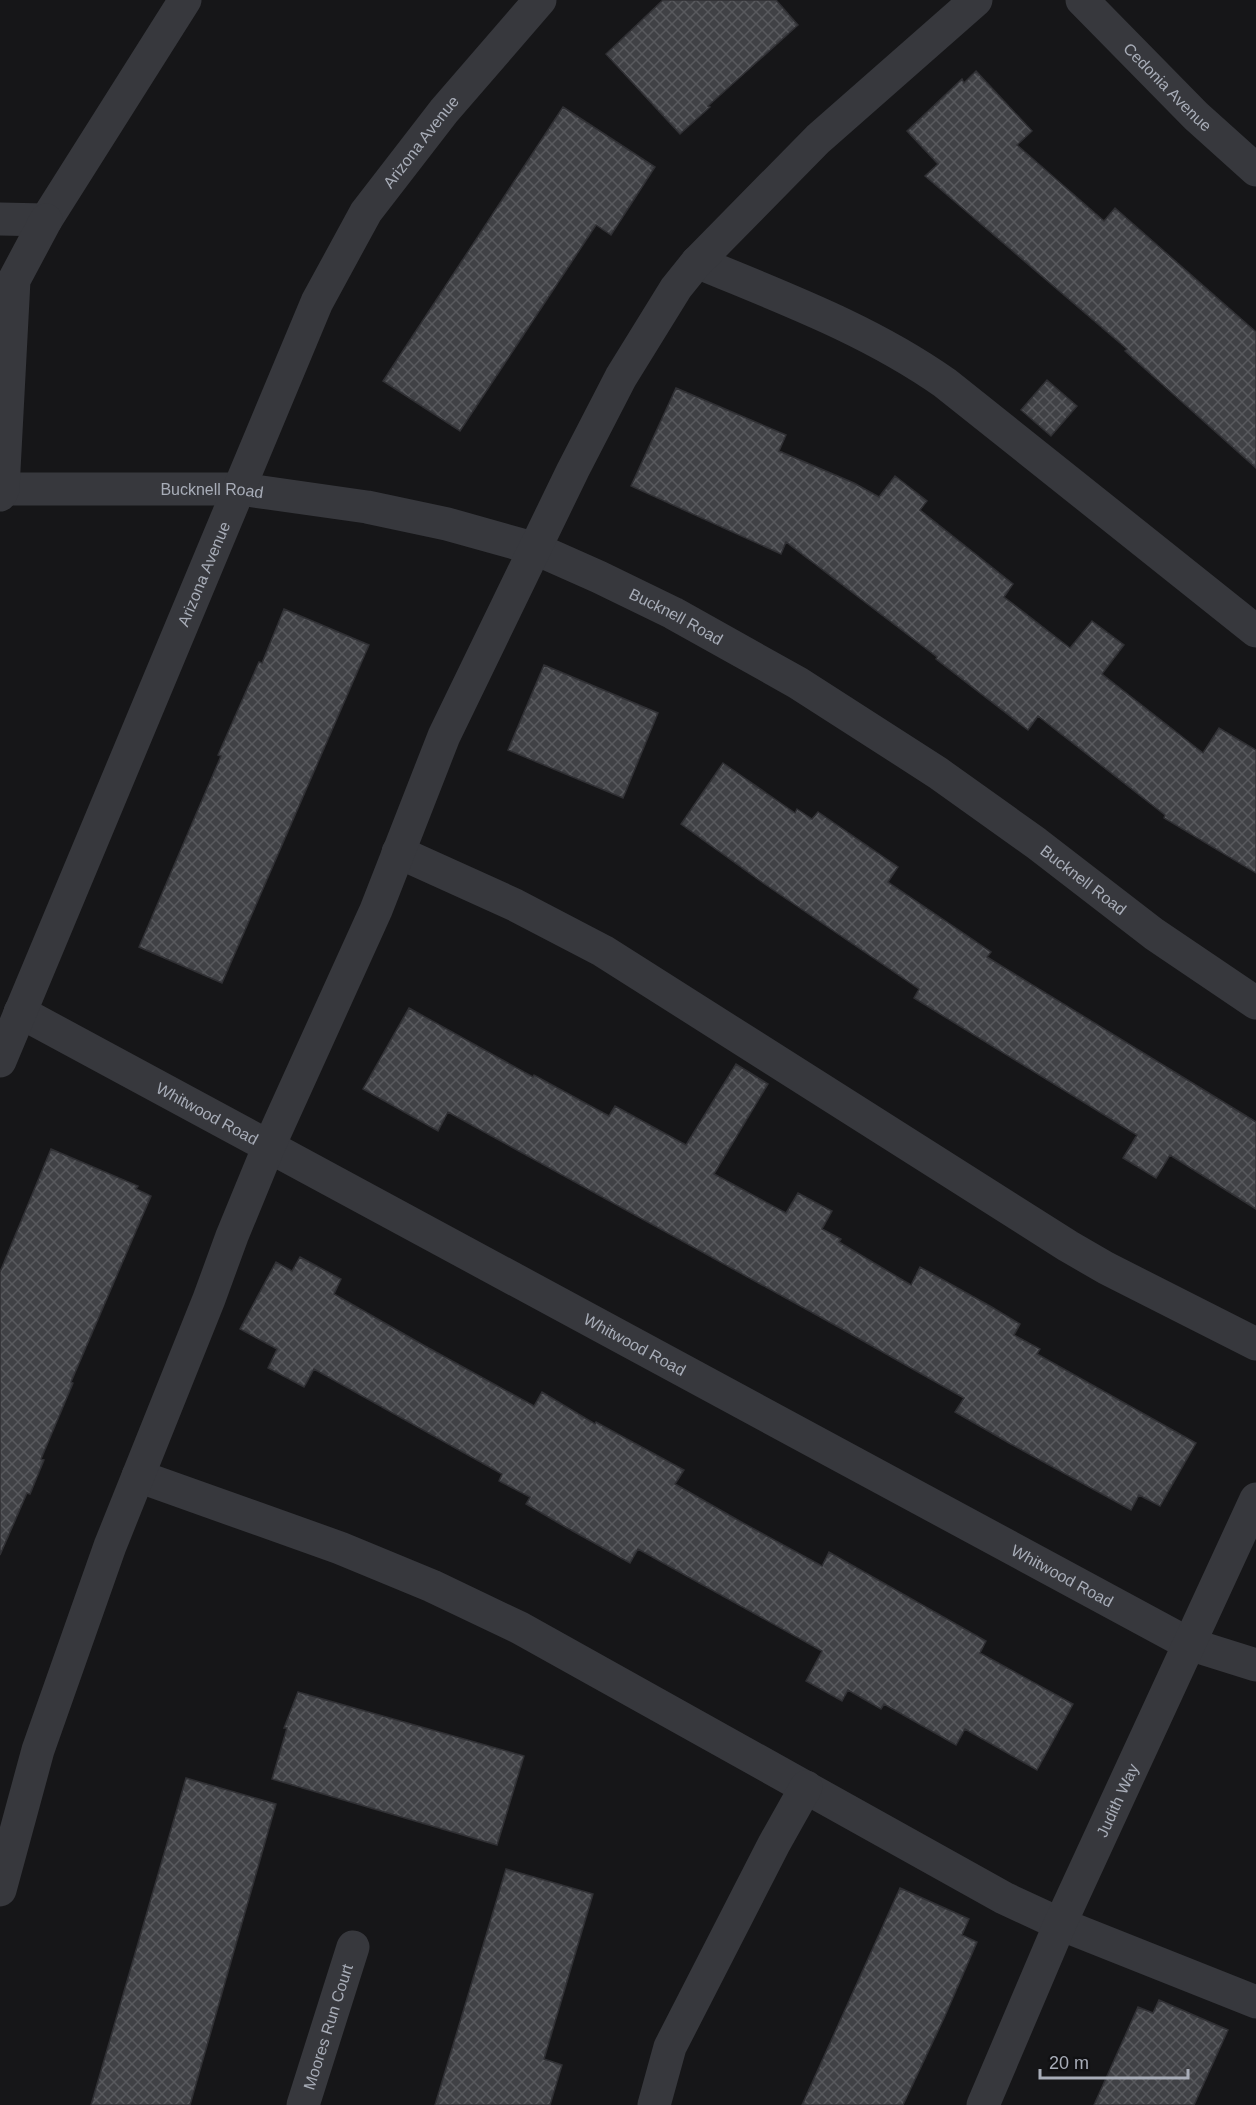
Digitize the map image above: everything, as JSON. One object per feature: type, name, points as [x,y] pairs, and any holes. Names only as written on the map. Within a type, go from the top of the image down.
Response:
[{"type":"street","points":[[1,491],[14,280],[46,220],[185,0]]},
{"type":"street","name":"Arizona Avenue","points":[[0,1061],[317,302],[366,212],[444,111],[540,0]]},
{"type":"street","points":[[0,1890],[38,1750],[106,1557],[270,1146],[376,910],[444,736],[621,377],[676,288],[697,262],[819,139],[976,0]]},
{"type":"street","name":"Cedonia Avenue","points":[[1082,0],[1196,116],[1256,170]]},
{"type":"street","points":[[0,219],[46,220]]},
{"type":"street","points":[[697,262],[832,318],[911,359],[945,383],[1256,631]]},
{"type":"street","name":"Bucknell Road","points":[[1,491],[240,489],[367,507],[447,524],[536,549],[673,613],[798,683],[938,773],[1036,843],[1154,934],[1256,1003]]},
{"type":"street","points":[[398,852],[515,905],[603,951],[1068,1246],[1106,1268],[1256,1344]]},
{"type":"street","name":"Whitwood Road","points":[[20,1012],[1189,1644],[1256,1665]]},
{"type":"street","points":[[138,1476],[340,1548],[432,1586],[520,1628],[976,1883],[1060,1924],[1256,2002]]},
{"type":"street","name":"Judith Way","points":[[983,2105],[1060,1924],[1256,1499]]},
{"type":"street","points":[[654,2105],[670,2047],[763,1864],[806,1787]]},
{"type":"street","name":"Moores Run Court","points":[[303,2105],[353,1947]]},
{"type":"building","points":[[663,0],[776,0],[798,25],[680,134],[606,54]]},
{"type":"building","points":[[976,71],[1032,131],[1017,145],[1104,221],[1115,208],[1256,332],[1256,468],[1125,351],[1127,349],[925,176],[938,164],[907,131],[962,79],[964,83]]},
{"type":"building","points":[[563,107],[655,167],[611,235],[596,225],[460,431],[383,381]]},
{"type":"building","points":[[1047,380],[1077,406],[1051,436],[1021,410]]},
{"type":"building","points":[[676,388],[786,435],[779,451],[854,483],[879,497],[895,476],[927,501],[920,510],[1013,584],[1004,597],[1070,648],[1092,621],[1124,645],[1102,674],[1203,753],[1219,728],[1256,750],[1256,873],[1164,818],[1165,815],[1038,716],[1028,730],[936,659],[937,657],[786,542],[781,554],[631,486]]},
{"type":"building","points":[[284,609],[369,645],[222,983],[139,947],[221,756],[218,755],[259,662],[262,663]]},
{"type":"building","points":[[544,665],[658,713],[623,798],[508,750]]},
{"type":"building","points":[[723,763],[795,813],[797,809],[812,819],[818,812],[898,867],[888,882],[991,952],[987,957],[1256,1122],[1256,1209],[1170,1155],[1156,1178],[1123,1158],[1137,1135],[914,998],[919,989],[681,824]]},
{"type":"building","points":[[409,1008],[609,1116],[615,1106],[686,1145],[736,1064],[768,1084],[714,1174],[786,1213],[798,1193],[832,1211],[822,1229],[841,1239],[839,1242],[911,1285],[920,1267],[990,1306],[1020,1324],[1014,1335],[1040,1349],[1037,1354],[1196,1443],[1160,1506],[1139,1495],[1131,1510],[1009,1443],[955,1412],[964,1398],[448,1112],[438,1131],[363,1089]]},
{"type":"building","points":[[51,1149],[138,1186],[136,1189],[151,1196],[71,1382],[73,1383],[41,1459],[44,1460],[30,1494],[27,1493],[0,1555],[0,1272]]},
{"type":"building","points":[[300,1257],[341,1279],[334,1294],[425,1346],[534,1406],[542,1392],[595,1424],[596,1422],[684,1470],[675,1484],[743,1523],[822,1566],[829,1552],[986,1641],[980,1653],[1073,1704],[1037,1770],[965,1729],[956,1745],[884,1704],[881,1709],[848,1690],[842,1701],[806,1681],[822,1651],[638,1549],[630,1563],[526,1504],[530,1497],[499,1481],[502,1474],[314,1369],[304,1387],[268,1368],[277,1349],[240,1329],[276,1262],[292,1271]]},
{"type":"building","points":[[298,1692],[524,1756],[497,1845],[272,1779],[287,1728],[284,1728]]},
{"type":"building","points":[[186,1778],[276,1804],[190,2105],[91,2105]]},
{"type":"building","points":[[506,1869],[593,1894],[544,2059],[562,2065],[550,2105],[435,2105]]},
{"type":"building","points":[[900,1888],[969,1919],[962,1935],[977,1942],[945,2016],[903,2105],[802,2105]]},
{"type":"building","points":[[1159,2000],[1228,2030],[1194,2105],[1094,2105],[1138,2007],[1153,2013]]}]
